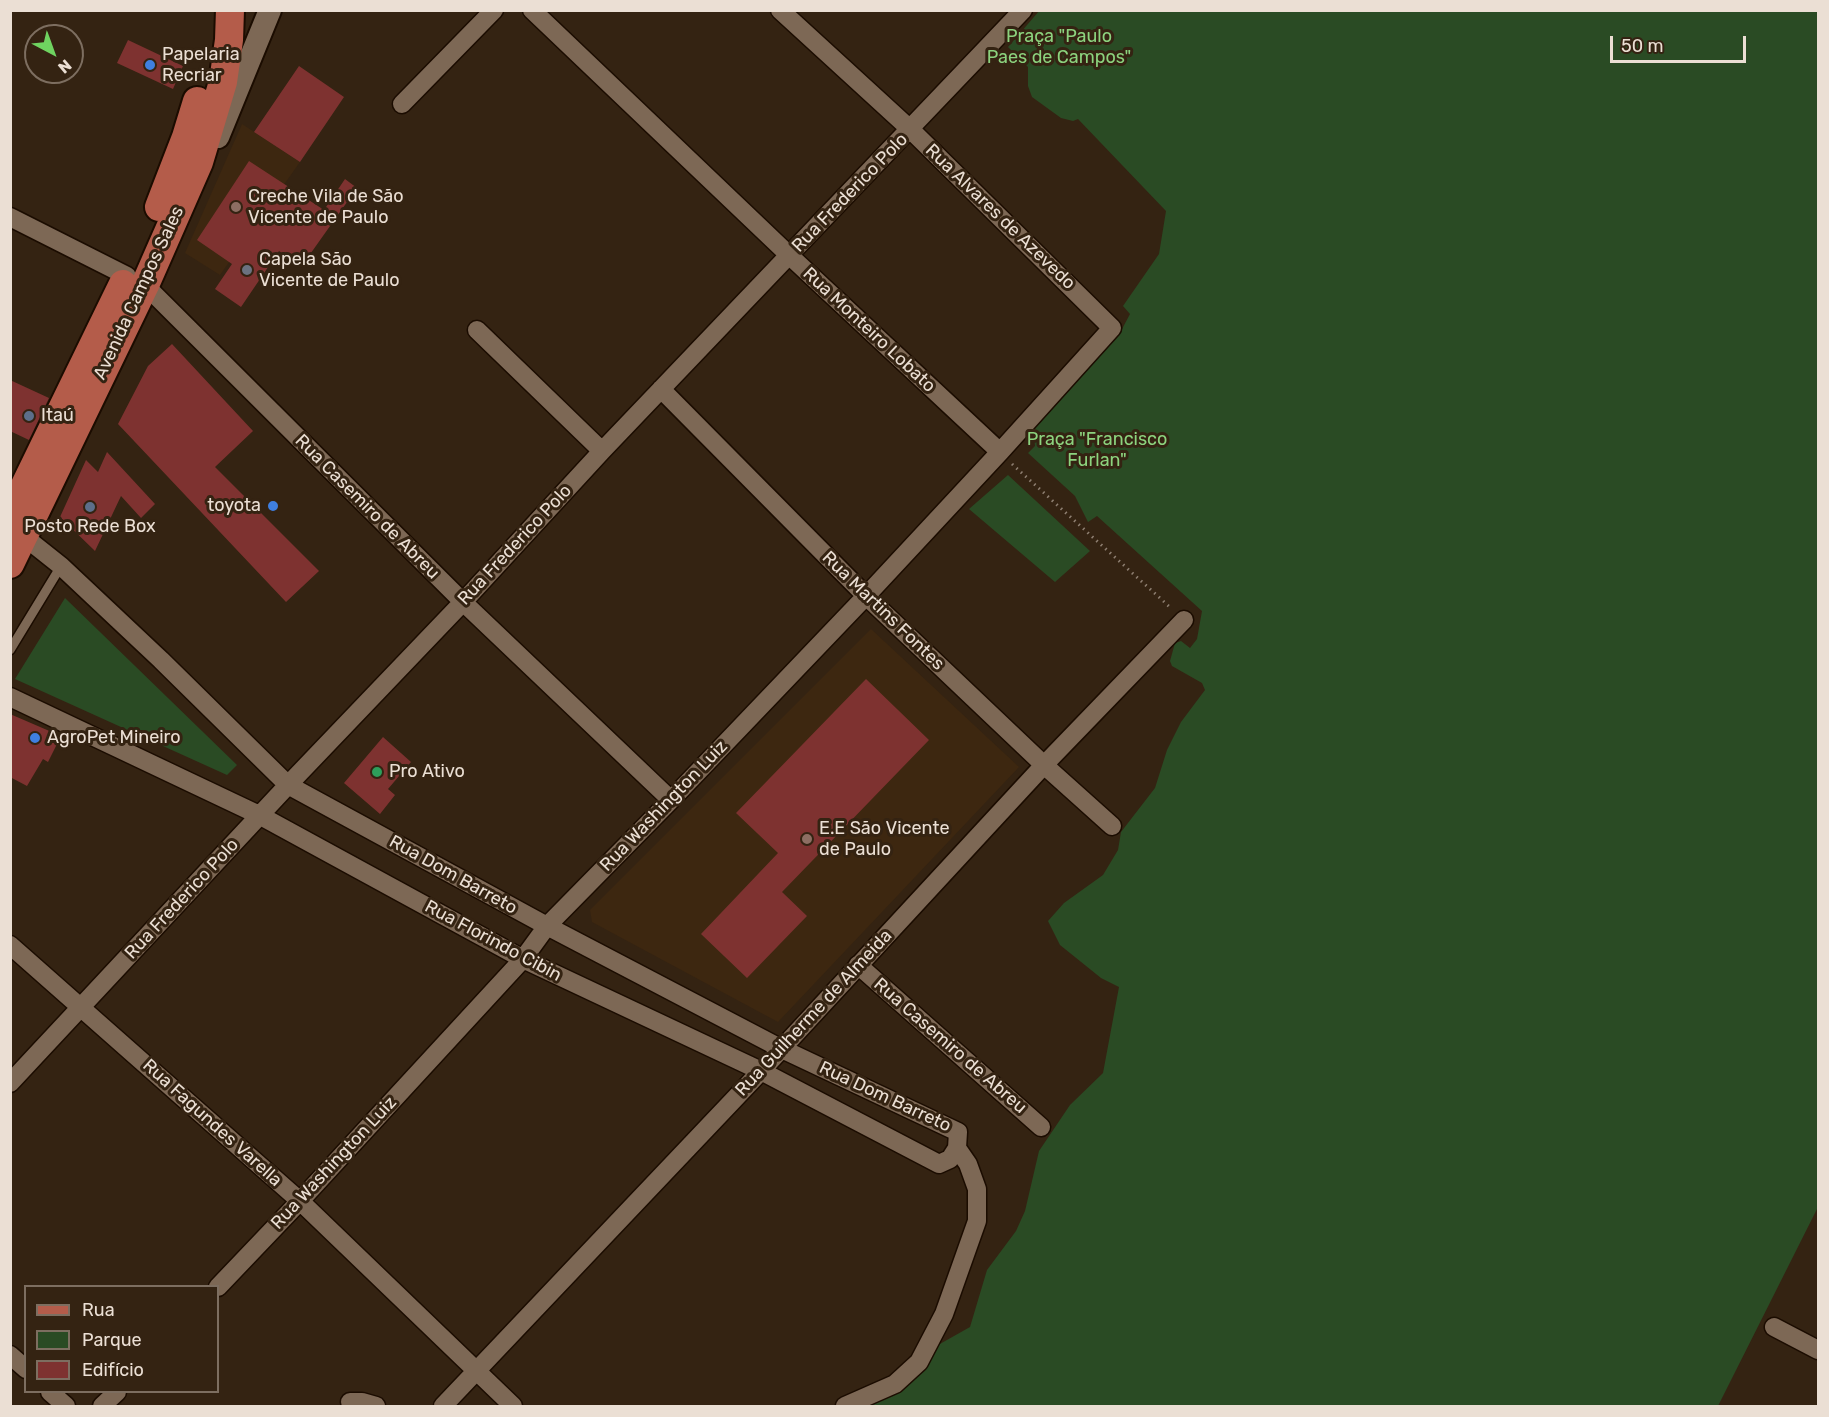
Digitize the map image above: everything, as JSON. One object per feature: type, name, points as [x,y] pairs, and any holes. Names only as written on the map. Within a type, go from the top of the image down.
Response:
[{"type":"main road","name":"Avenida Campos Sales","points":[[136,280],[202,85],[210,41],[212,10]]},
{"type":"main road","name":"Avenida Campos Sales","points":[[10,564],[15,526],[136,280],[199,162],[223,82],[229,40],[230,10]]},
{"type":"street","points":[[199,162],[216,142],[270,10]]},
{"type":"street","points":[[402,104],[494,10]]},
{"type":"street","name":"Rua Monteiro Lobato","points":[[532,10],[1000,452]]},
{"type":"street","name":"Rua Alvares de Azevedo","points":[[780,10],[910,129],[1112,328]]},
{"type":"street","name":"Rua Frederico Polo","points":[[10,1083],[602,451],[1023,10]]},
{"type":"street","name":"Rua Casemiro de Abreu","points":[[10,217],[136,280],[463,602],[671,800]]},
{"type":"street","name":"Rua Washington Luiz","points":[[219,1286],[523,959],[547,926],[866,596],[1112,328]]},
{"type":"street","points":[[477,330],[602,451]]},
{"type":"street","name":"Rua Martins Fontes","points":[[662,389],[866,596],[1044,765],[1112,826]]},
{"type":"street","name":"Rua Dom Barreto","points":[[15,526],[161,660],[288,785],[547,926],[957,1140]]},
{"type":"street","name":"Rua Guilherme de Almeida","points":[[443,1407],[782,1049],[1044,765],[1184,620]]},
{"type":"street","name":"Rua Florindo Cibin","points":[[10,697],[259,815],[523,959],[761,1071],[939,1164],[950,1159],[957,1140]]},
{"type":"street","name":"Rua Fagundes Varella","points":[[10,945],[300,1201],[513,1407]]},
{"type":"street","name":"Rua Casemiro de Abreu","points":[[858,965],[1041,1127]]},
{"type":"street","points":[[845,1407],[895,1384],[919,1362],[944,1314],[977,1221],[977,1189],[957,1140]]},
{"type":"street","points":[[1774,1327],[1818,1350]]},
{"type":"street","points":[[10,1355],[24,1367]]},
{"type":"street","points":[[51,1393],[66,1407]]},
{"type":"street","points":[[102,1407],[116,1393]]},
{"type":"street","points":[[350,1402],[362,1402],[376,1407]]},
{"type":"lane","points":[[10,650],[61,566]]},
{"type":"path","points":[[1000,452],[1184,620]]},
{"type":"shaded area","name":"Creche Vila de São Vicente de Paulo","points":[[242,124],[300,162],[220,275],[185,253]]},
{"type":"shaded area","name":"E.E São Vicente de Paulo","points":[[871,629],[1019,767],[778,1022],[592,922],[590,910]]},
{"type":"green space","points":[[1040,10],[1818,11],[1818,1207],[1718,1406],[860,1406],[899,1367],[970,1327],[987,1270],[1016,1231],[1025,1211],[1039,1151],[1070,1105],[1103,1073],[1119,987],[1101,978],[1060,945],[1048,921],[1064,903],[1103,875],[1118,850],[1121,832],[1155,788],[1167,750],[1181,722],[1205,690],[1202,683],[1172,666],[1170,661],[1175,643],[1181,641],[1190,648],[1197,639],[1202,611],[1097,516],[1088,522],[1075,496],[1028,453],[1035,446],[1033,420],[1121,331],[1130,314],[1123,306],[1159,254],[1166,211],[1078,119],[1073,121],[1061,118],[1032,97],[1028,86],[1028,67],[1008,47]]},
{"type":"green space","points":[[1008,475],[1090,551],[1055,582],[969,509]]},
{"type":"green space","points":[[65,598],[237,765],[227,775],[15,679]]},
{"type":"building","name":"Papelaria Recriar","points":[[128,40],[183,66],[173,89],[117,63]]},
{"type":"building","points":[[299,66],[344,97],[300,162],[254,132]]},
{"type":"building","points":[[249,161],[324,210],[345,179],[357,188],[301,267],[279,251],[241,307],[215,289],[232,264],[197,240]]},
{"type":"building","points":[[172,344],[253,431],[215,467],[319,571],[286,602],[118,424],[148,366]]},
{"type":"building","name":"Itaú","points":[[10,380],[49,398],[29,440],[10,431]]},
{"type":"building","name":"Posto Rede Box","points":[[107,452],[155,504],[141,518],[121,496],[95,551],[60,517],[86,460],[98,472]]},
{"type":"building","points":[[866,679],[929,740],[782,892],[807,916],[747,978],[701,934],[778,853],[736,813]]},
{"type":"building","points":[[10,714],[61,736],[48,762],[43,759],[27,786],[10,777]]},
{"type":"building","name":"Pro Ativo","points":[[383,737],[411,762],[388,789],[395,795],[380,814],[344,783]]},
{"type":"place","name":"Papelaria Recriar","points":[[150,65]]},
{"type":"place","name":"Creche Vila de São Vicente de Paulo","points":[[236,207]]},
{"type":"place","name":"Capela São Vicente de Paulo","points":[[247,270]]},
{"type":"place","name":"Itaú","points":[[29,416]]},
{"type":"place","name":"toyota","points":[[273,506]]},
{"type":"place","name":"Posto Rede Box","points":[[90,507]]},
{"type":"place","name":"AgroPet Mineiro","points":[[35,738]]},
{"type":"place","name":"Pro Ativo","points":[[377,772]]},
{"type":"place","name":"E.E São Vicente de Paulo","points":[[807,839]]},
{"type":"park label","name":"Praça \"Paulo Paes de Campos\"","points":[[1059,47]]},
{"type":"park label","name":"Praça \"Francisco Furlan\"","points":[[1097,450]]}]
